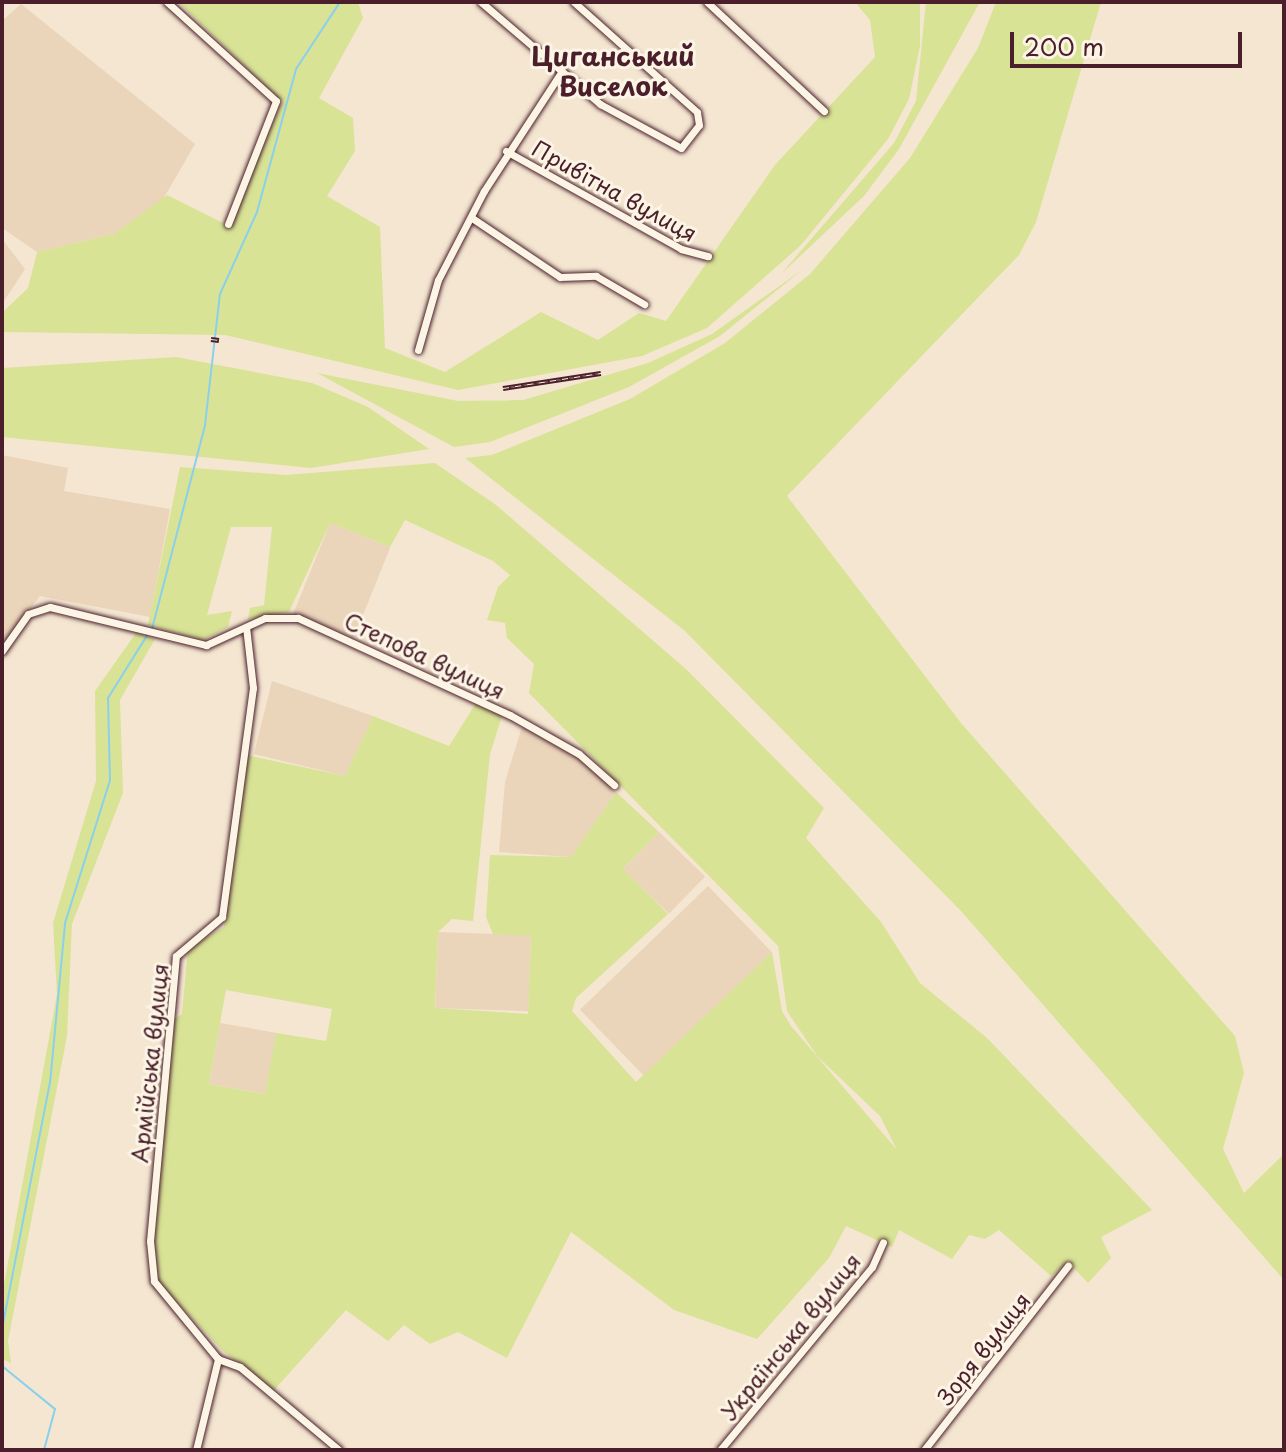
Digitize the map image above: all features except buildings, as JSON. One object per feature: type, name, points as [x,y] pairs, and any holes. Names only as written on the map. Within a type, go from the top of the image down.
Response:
[{"type":"street","points":[[167,2],[276,101],[228,224]]},
{"type":"street","points":[[481,2],[608,110],[681,148],[699,125],[697,112],[574,2]]},
{"type":"street","points":[[707,2],[824,111]]},
{"type":"street","points":[[418,350],[434,288],[506,151],[562,71]]},
{"type":"street","name":"Привітна вулиця","points":[[506,151],[681,249],[708,256]]},
{"type":"street","points":[[472,218],[560,277],[596,276],[644,304]]},
{"type":"street","name":"Степова вулиця","points":[[2,651],[28,614],[50,607],[206,645],[276,618],[321,626],[510,715],[579,754],[614,785]]},
{"type":"street","name":"Армійська вулиця","points":[[218,1359],[154,1281],[150,1241],[176,956],[222,917],[253,688],[246,627]]},
{"type":"street","name":"Українська вулиця","points":[[720,1450],[872,1267],[883,1242]]},
{"type":"street","name":"Зоря вулиця","points":[[924,1450],[1068,1266]]},
{"type":"street","points":[[196,1450],[218,1359],[240,1367],[339,1450]]},
{"type":"shaded area","points":[[21,4],[195,144],[162,201],[114,234],[37,252],[2,228],[2,21]]},
{"type":"shaded area","points":[[2,239],[25,269],[2,304]]},
{"type":"shaded area","points":[[2,455],[68,468],[64,491],[170,509],[150,617],[40,596],[2,644]]},
{"type":"shaded area","points":[[330,523],[390,547],[354,638],[293,614]]},
{"type":"shaded area","points":[[272,681],[373,716],[345,776],[254,754]]},
{"type":"shaded area","points":[[522,727],[578,755],[616,792],[571,857],[499,852],[505,782]]},
{"type":"shaded area","points":[[659,832],[705,876],[669,914],[623,869]]},
{"type":"shaded area","points":[[708,886],[772,952],[644,1076],[580,1010]]},
{"type":"shaded area","points":[[438,932],[531,935],[528,1011],[435,1008]]},
{"type":"shaded area","points":[[220,1023],[276,1033],[265,1094],[209,1084]]},
{"type":"green space","points":[[178,2],[358,2],[363,18],[319,98],[353,118],[355,151],[327,196],[380,227],[385,348],[445,372],[541,312],[598,340],[639,313],[666,321],[775,165],[875,57],[870,20],[855,2],[920,2],[920,46],[909,99],[888,139],[801,245],[707,328],[642,356],[458,390],[225,335],[2,332],[2,313],[28,288],[37,252],[114,234],[167,195],[229,226],[282,101]]},
{"type":"green space","points":[[926,2],[980,2],[899,149],[864,196],[781,274],[894,143],[916,101]]},
{"type":"green space","points":[[996,2],[1101,2],[1036,222],[1019,255],[787,496],[961,723],[1235,1036],[1244,1073],[1223,1149],[1244,1193],[1284,1154],[1284,1280],[961,911],[685,631],[465,458],[492,455],[630,399],[725,343],[810,274],[910,158],[978,48]]},
{"type":"green space","points":[[802,270],[720,336],[629,387],[490,442],[454,447],[317,373],[458,401],[523,400],[648,363],[712,334]]},
{"type":"green space","points":[[176,357],[312,383],[368,407],[429,449],[311,468],[2,437],[2,368]]},
{"type":"green space","points":[[435,463],[496,505],[687,670],[824,808],[806,838],[881,922],[920,983],[987,1038],[1152,1210],[1101,1237],[1111,1258],[1088,1283],[1068,1262],[1051,1276],[999,1230],[985,1239],[969,1235],[952,1259],[899,1230],[892,1247],[846,1226],[829,1258],[757,1339],[674,1310],[571,1232],[507,1358],[458,1332],[430,1344],[404,1325],[388,1341],[346,1310],[274,1390],[224,1352],[159,1283],[153,1222],[171,1021],[182,1014],[188,949],[224,927],[246,755],[345,776],[373,716],[449,746],[476,703],[502,716],[490,754],[473,921],[452,919],[438,932],[435,1008],[528,1014],[531,936],[493,934],[486,917],[490,855],[571,857],[616,792],[659,832],[623,869],[668,914],[576,998],[572,1011],[636,1082],[772,952],[782,1011],[791,1026],[897,1150],[880,1116],[817,1056],[787,1011],[778,946],[529,693],[534,664],[507,638],[505,623],[487,620],[498,587],[510,575],[493,561],[405,520],[390,547],[330,523],[289,612],[248,619],[250,608],[264,605],[272,527],[231,527],[207,615],[232,611],[228,627],[203,640],[148,625],[180,467],[286,475]],"holes":[[[226,990],[332,1009],[326,1041],[276,1033],[265,1094],[209,1084]]]},
{"type":"green space","points":[[136,633],[155,639],[120,700],[123,793],[72,924],[67,1036],[8,1341],[11,1363],[2,1359],[2,1296],[57,994],[53,923],[96,781],[95,691]]},
{"type":"waterway","points":[[152,629],[205,425],[220,294],[257,212],[296,69],[340,2]]},
{"type":"waterway","points":[[2,1329],[50,1083],[65,923],[110,780],[108,698],[148,634]]},
{"type":"waterway","points":[[2,1366],[55,1409],[44,1450]]},
{"type":"railway","points":[[211,339],[219,340]]},
{"type":"railway","points":[[503,388],[601,373]]},
{"type":"district","name":"Циганський Виселок","points":[[613,71]]}]
